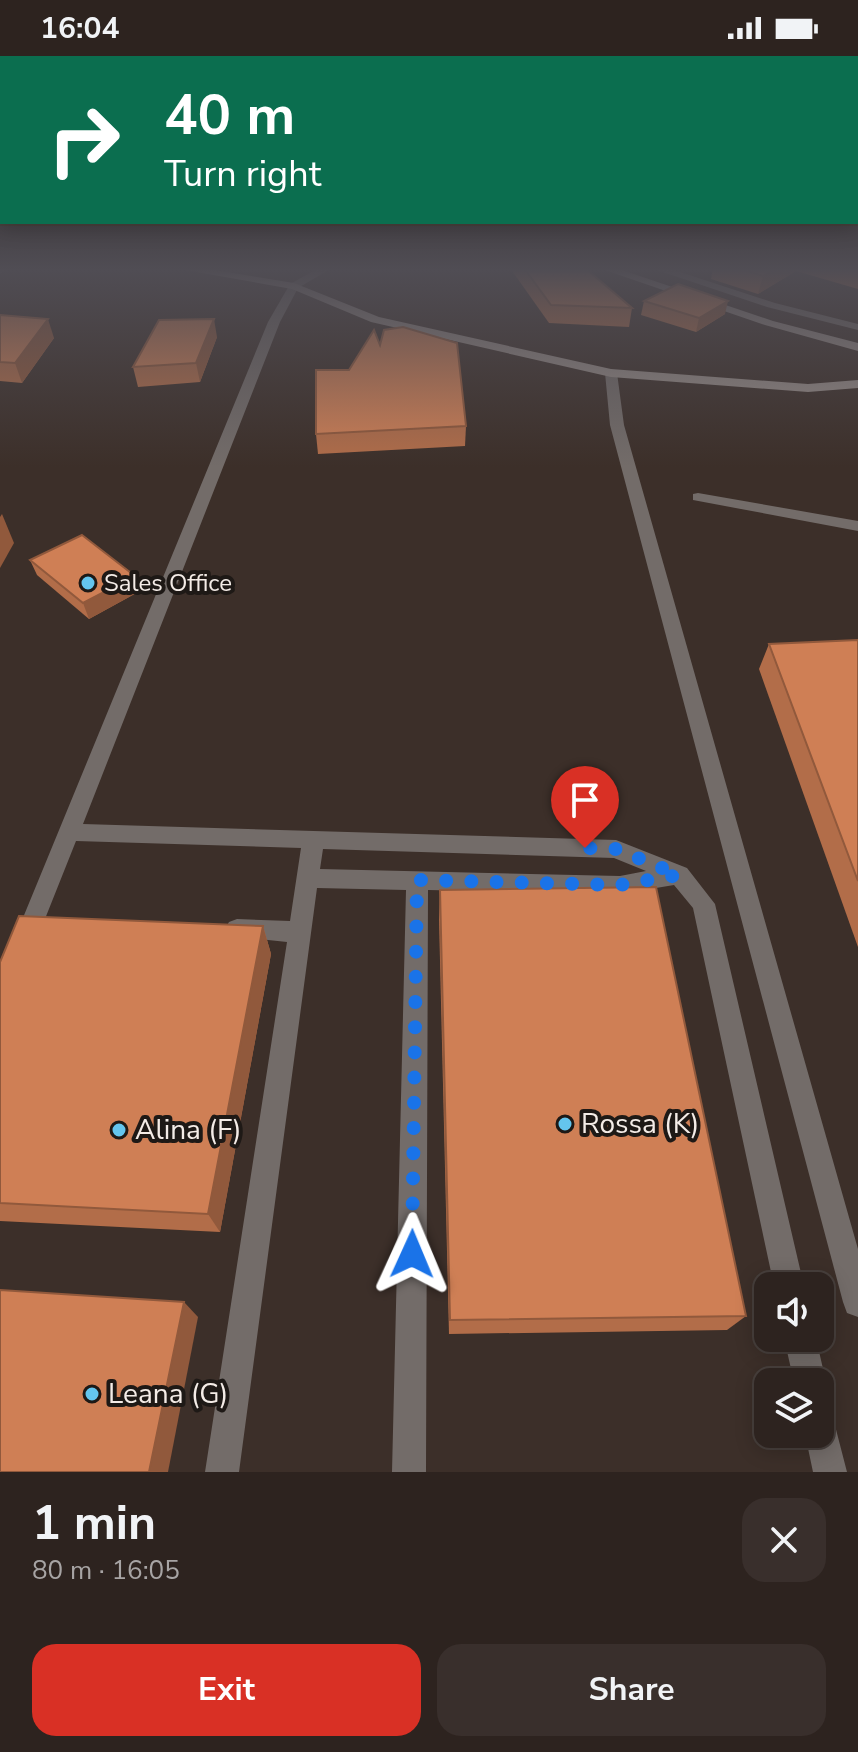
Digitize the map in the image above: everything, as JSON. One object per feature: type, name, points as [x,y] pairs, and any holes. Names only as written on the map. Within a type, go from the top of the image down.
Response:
[{"type":"street","points":[[17,961],[269,334]]},
{"type":"street","points":[[438,334],[611,373],[808,388],[858,384]]},
{"type":"street","points":[[810,334],[858,347]]},
{"type":"street","points":[[611,373],[617,425],[858,1302]]},
{"type":"street","points":[[698,497],[858,526]]},
{"type":"street","points":[[68,832],[616,849],[679,875],[704,904],[786,1272]]},
{"type":"street","points":[[222,1472],[297,932],[313,840]]},
{"type":"street","points":[[307,878],[620,885],[679,875]]},
{"type":"street","points":[[409,1472],[417,880]]},
{"type":"street","points":[[33,920],[64,922]]},
{"type":"street","points":[[219,928],[297,932]]},
{"type":"street","points":[[825,1448],[830,1472]]},
{"type":"building","points":[[0,334],[37,334],[15,363],[0,362]]},
{"type":"building","points":[[151,334],[208,334],[196,363],[133,367]]},
{"type":"building","points":[[371,334],[376,334],[380,345],[383,334],[427,334],[457,343],[466,426],[316,434],[316,370],[349,370]]},
{"type":"building","name":"Sales Office","points":[[82,535],[135,576],[83,603],[30,560]]},
{"type":"building","points":[[858,640],[858,881],[769,644]]},
{"type":"building","name":"Rossa (K)","points":[[656,887],[746,1316],[450,1320],[440,890]]},
{"type":"building","name":"Alina (F)","points":[[19,916],[263,926],[208,1214],[0,1203],[0,962]]},
{"type":"building","name":"Leana (G)","points":[[0,1290],[184,1302],[149,1472],[0,1472]]},
{"type":"place","name":"Sales Office","points":[[88,583]]},
{"type":"place","name":"Rossa (K)","points":[[565,1124]]},
{"type":"place","name":"Alina (F)","points":[[119,1130]]},
{"type":"place","name":"Leana (G)","points":[[92,1394]]},
{"type":"route","points":[[412,1254],[417,880],[620,885],[679,875],[616,849],[585,848]]}]
